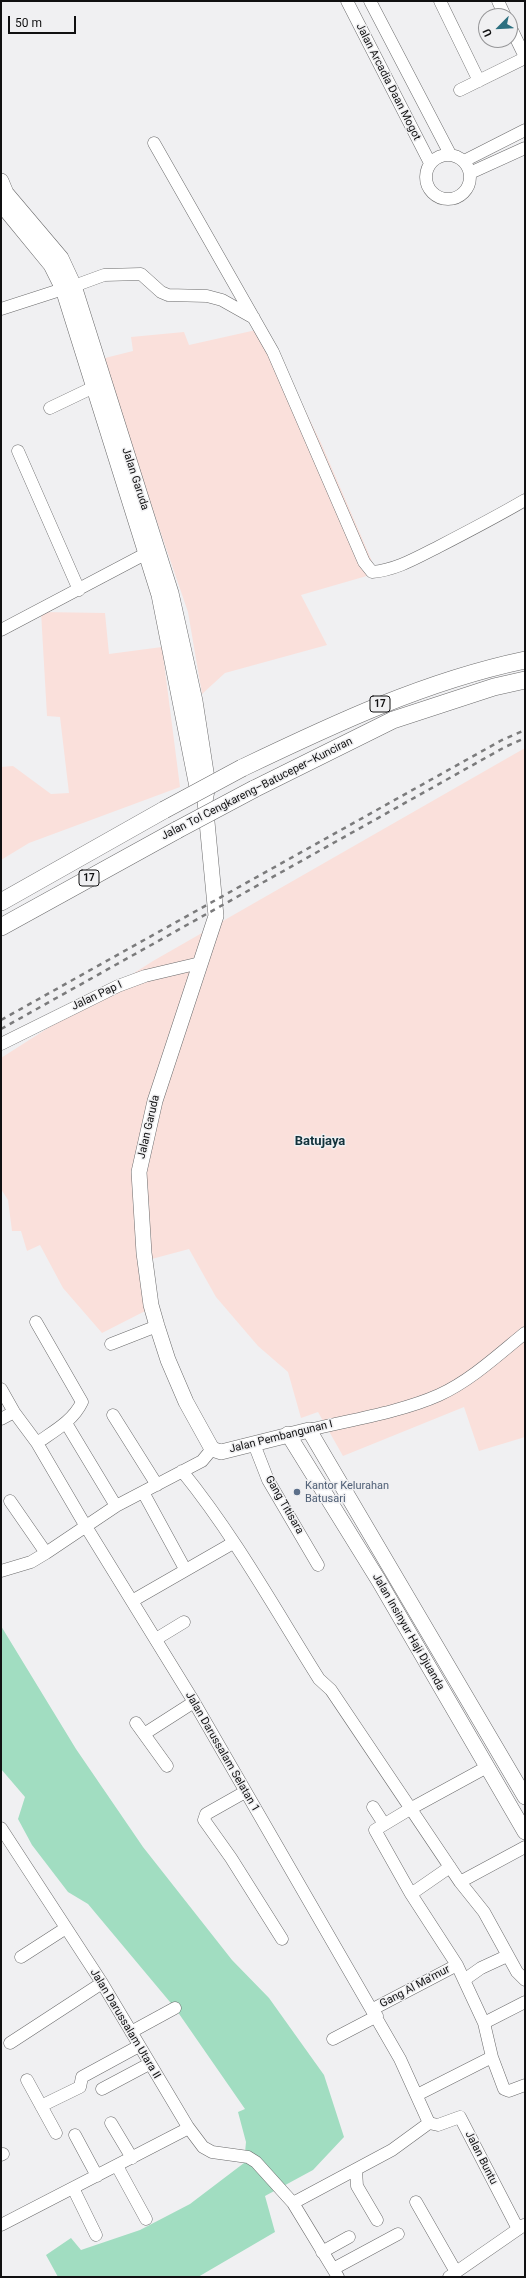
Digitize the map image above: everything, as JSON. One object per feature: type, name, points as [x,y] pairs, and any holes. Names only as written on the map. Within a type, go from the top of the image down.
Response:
[{"type":"highway","name":"Jalan Tol Cengkareng–Batuceper–Kunciran","points":[[1,902],[242,768],[387,701],[489,667],[525,660]]},
{"type":"highway","name":"Jalan Tol Cengkareng–Batuceper–Kunciran","points":[[1,927],[176,830],[254,789],[393,720],[494,687],[525,680]]},
{"type":"main road","name":"Jalan Garuda","points":[[1,181],[6,193],[61,258],[94,387],[108,412]]},
{"type":"main road","name":"Jalan Garuda","points":[[1,204],[68,287],[165,594],[188,702],[197,787],[205,801],[216,916],[154,1100],[139,1172],[142,1239],[151,1305],[168,1360],[186,1402],[212,1449]]},
{"type":"main road","name":"Jalan Garuda","points":[[119,449],[147,553],[165,594]]},
{"type":"main road","name":"Jalan Pembangunan I","points":[[212,1449],[221,1452],[288,1434],[309,1430]]},
{"type":"main road","name":"Jalan Insinyur Haji Djuanda","points":[[309,1430],[525,1797]]},
{"type":"main road","name":"Jalan Insinyur Haji Djuanda","points":[[288,1434],[379,1581],[525,1832]]},
{"type":"street","name":"Jalan Arcadia Daan Mogot","points":[[347,1],[430,163]]},
{"type":"street","name":"Jalan Arcadia Daan Mogot","points":[[370,1],[450,154]]},
{"type":"street","points":[[440,1],[479,81]]},
{"type":"street","points":[[460,90],[525,57],[518,43]]},
{"type":"street","points":[[464,161],[525,130]]},
{"type":"street","points":[[154,143],[273,352],[364,562],[372,572],[388,571],[403,565],[483,524],[525,500]]},
{"type":"street","points":[[470,173],[525,148]]},
{"type":"street","points":[[450,154],[464,161],[470,173],[470,183],[465,192],[456,198],[447,200],[438,197],[430,191],[426,179],[430,163],[435,158],[450,154]]},
{"type":"street","points":[[2,307],[104,275],[141,274],[161,292],[168,295],[207,296],[222,300],[254,318]]},
{"type":"street","points":[[50,408],[94,387]]},
{"type":"street","points":[[18,451],[79,590]]},
{"type":"street","points":[[1,630],[147,553]]},
{"type":"street","name":"Jalan Pap I","points":[[1,1044],[118,986],[146,976],[200,964]]},
{"type":"street","points":[[36,1322],[82,1402],[78,1411],[66,1423],[37,1443]]},
{"type":"street","points":[[111,1344],[157,1326]]},
{"type":"street","name":"Jalan Pembangunan I","points":[[309,1430],[392,1410],[438,1395],[467,1378],[525,1333]]},
{"type":"street","name":"Jalan Darussalam Selatan 1","points":[[1,1389],[14,1412],[37,1443],[85,1525],[194,1702],[375,2013],[400,2058],[429,2123]]},
{"type":"street","points":[[1,1419],[14,1412]]},
{"type":"street","points":[[113,1415],[157,1485]]},
{"type":"street","points":[[66,1423],[116,1506]]},
{"type":"street","name":"Gang Titisara","points":[[254,1444],[268,1480],[318,1565]]},
{"type":"street","points":[[1,1571],[31,1562],[116,1506],[202,1462],[212,1449]]},
{"type":"street","points":[[182,1471],[199,1492],[233,1543],[319,1679],[331,1690],[460,1882],[484,1912],[507,1956],[517,1972],[525,1980]]},
{"type":"street","points":[[143,1492],[185,1569]]},
{"type":"street","points":[[10,1501],[46,1553]]},
{"type":"street","points":[[132,1601],[185,1569],[233,1543]]},
{"type":"street","points":[[156,1639],[184,1622]]},
{"type":"street","points":[[144,1734],[194,1702]]},
{"type":"street","points":[[136,1723],[167,1766]]},
{"type":"street","points":[[487,1767],[384,1824],[376,1830],[376,1834],[457,1965],[484,2023],[492,2057],[504,2089],[509,2091],[525,2085]]},
{"type":"street","points":[[245,1792],[206,1814],[204,1820],[231,1858],[282,1939]]},
{"type":"street","points":[[373,1807],[384,1824]]},
{"type":"street","name":"Jalan Darussalam Utara II","points":[[1,1828],[102,1983],[149,2064],[188,2127],[203,2147],[212,2152],[248,2157],[256,2162],[275,2185],[293,2203],[336,2273]]},
{"type":"street","points":[[460,1882],[525,1847]]},
{"type":"street","points":[[412,1894],[450,1867]]},
{"type":"street","points":[[21,1957],[66,1928]]},
{"type":"street","points":[[464,1980],[481,1968],[507,1956]]},
{"type":"street","name":"Gang Al Ma'mur","points":[[332,2039],[457,1965]]},
{"type":"street","points":[[10,2043],[102,1983]]},
{"type":"street","points":[[484,2023],[525,2002]]},
{"type":"street","points":[[131,2032],[175,2008]]},
{"type":"street","points":[[41,2106],[80,2087],[82,2077],[139,2046]]},
{"type":"street","points":[[417,2096],[492,2057]]},
{"type":"street","points":[[102,2089],[149,2064]]},
{"type":"street","points":[[26,2080],[56,2133]]},
{"type":"street","name":"Jalan Buntu","points":[[429,2123],[438,2125],[460,2117],[522,2227]]},
{"type":"street","points":[[111,2123],[132,2158]]},
{"type":"street","points":[[293,2203],[392,2150],[429,2123]]},
{"type":"street","points":[[1,2225],[117,2166],[188,2127]]},
{"type":"street","points":[[75,2135],[97,2176]]},
{"type":"street","points":[[117,2166],[146,2219]]},
{"type":"street","points":[[356,2170],[357,2186],[377,2220]]},
{"type":"street","points":[[73,2188],[96,2235]]},
{"type":"street","points":[[416,2202],[453,2275],[522,2227]]},
{"type":"street","points":[[336,2273],[398,2234]]},
{"type":"street","points":[[322,2252],[349,2237]]},
{"type":"shaded area","points":[[265,328],[321,443],[377,573],[301,595],[327,645],[225,673],[202,694],[188,612],[129,440],[105,358],[133,351],[131,337],[184,332],[189,345]]},
{"type":"shaded area","points":[[41,612],[105,613],[109,654],[162,647],[180,787],[29,843],[1,860],[1,767],[13,766],[51,794],[69,793],[60,717],[47,716]]},
{"type":"shaded area","points":[[525,748],[525,1437],[479,1451],[464,1407],[343,1456],[318,1412],[301,1418],[288,1372],[258,1346],[216,1297],[189,1249],[148,1260],[151,1308],[102,1333],[63,1288],[40,1245],[27,1251],[21,1231],[12,1231],[8,1200],[1,1189],[1,1058],[153,961]]},
{"type":"green space","points":[[1,1626],[76,1749],[143,1847],[232,1960],[269,1998],[324,2075],[344,2137],[313,2170],[265,2196],[275,2232],[198,2277],[58,2277],[46,2255],[71,2238],[81,2250],[140,2230],[190,2204],[244,2163],[246,2142],[238,2112],[245,2109],[175,2008],[88,1904],[68,1892],[32,1845],[18,1819],[25,1797],[1,1769]]},
{"type":"railway","points":[[1,1020],[502,740],[525,730]]},
{"type":"railway","points":[[1,1029],[505,747],[525,738]]},
{"type":"place","name":"Kantor Kelurahan Batusari","points":[[297,1492]]},
{"type":"district","name":"Batujaya","points":[[320,1142]]}]
